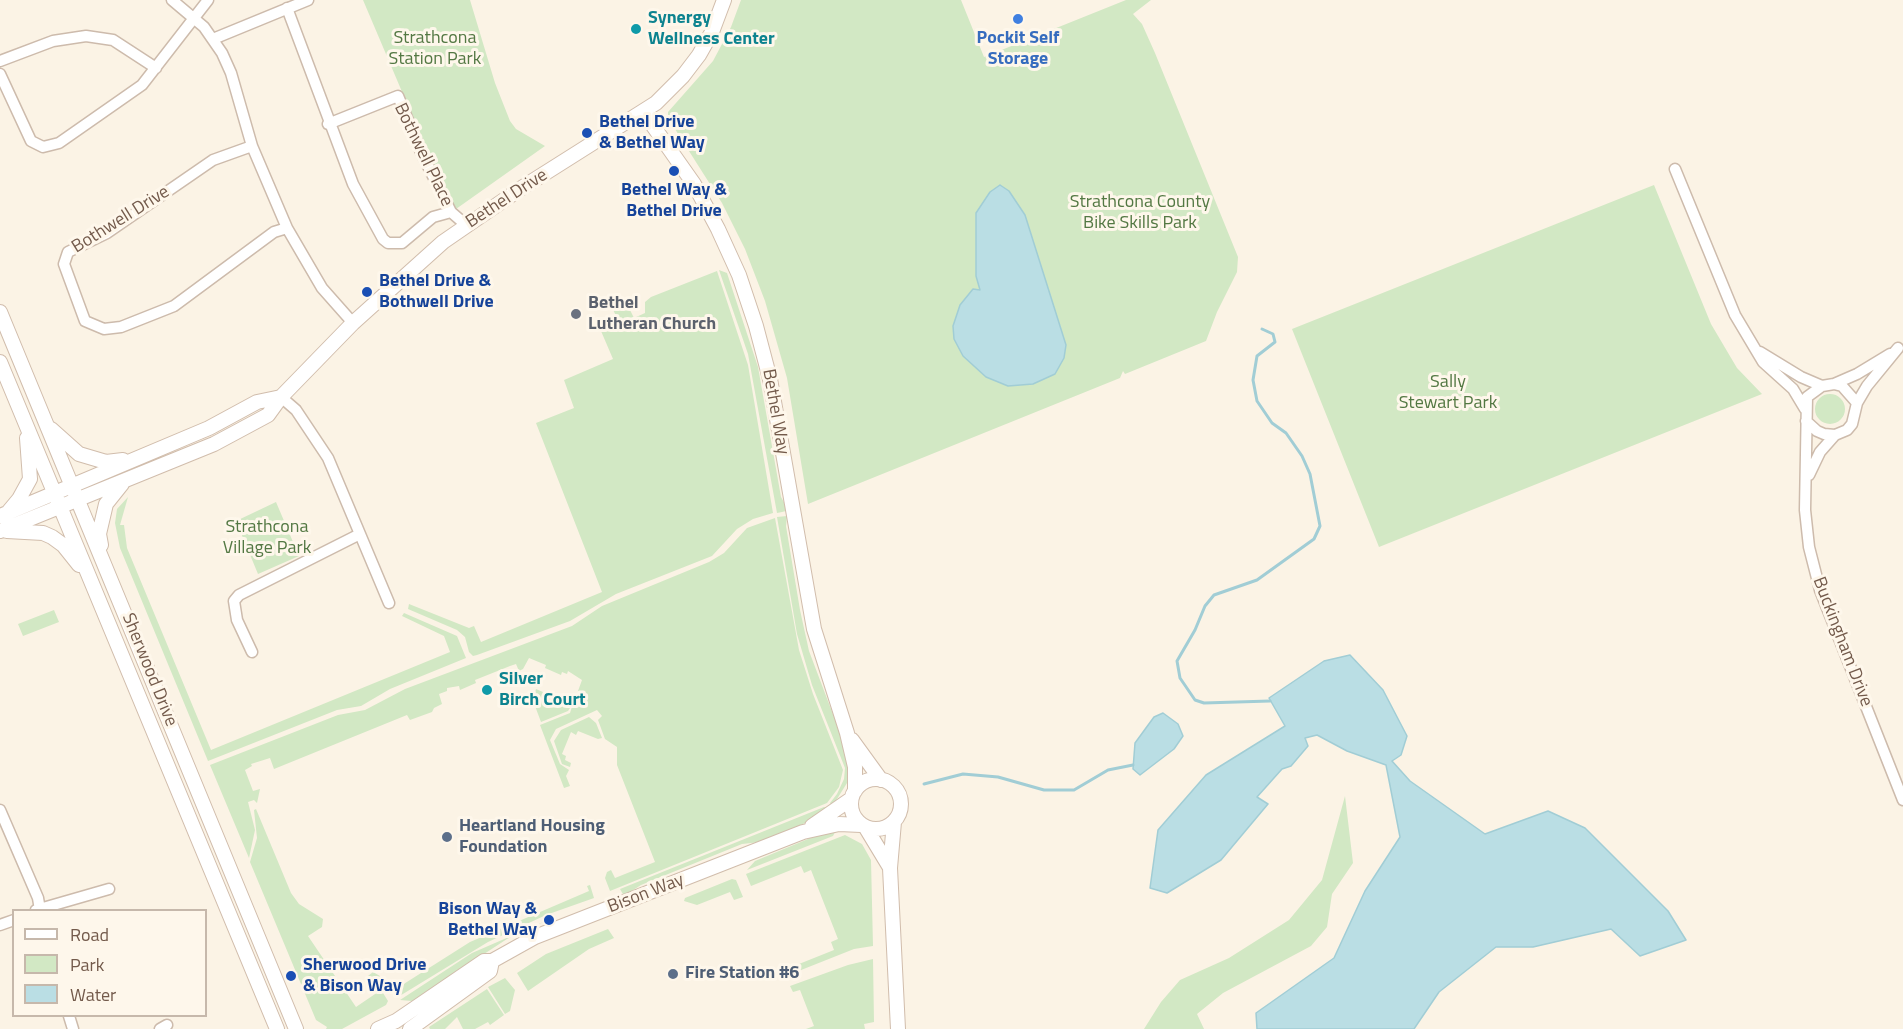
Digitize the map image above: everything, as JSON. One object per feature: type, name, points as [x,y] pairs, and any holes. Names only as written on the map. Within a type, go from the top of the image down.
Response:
[{"type":"street","points":[[172,0],[194,17],[213,39],[231,73],[252,146],[287,228],[322,288],[353,323]]},
{"type":"street","points":[[0,74],[27,135],[43,147],[59,143],[92,123],[142,85],[208,0]]},
{"type":"street","points":[[213,39],[308,0]]},
{"type":"street","name":"Bethel Drive","points":[[1,531],[243,431],[268,415],[280,398],[353,323],[443,242],[465,225],[644,113],[683,76],[699,55],[712,32],[724,0]]},
{"type":"street","name":"Bothwell Place","points":[[287,8],[328,124],[364,208],[376,230],[388,243],[402,243],[433,218],[451,212]]},
{"type":"street","points":[[0,61],[53,41],[86,36],[113,40],[156,68]]},
{"type":"street","name":"Bothwell Place","points":[[328,124],[399,96],[421,152],[451,212],[465,225]]},
{"type":"street","name":"Bethel Way","points":[[644,113],[694,184],[718,229],[739,275],[756,326],[770,379],[814,629],[847,733],[855,767],[853,795]]},
{"type":"street","name":"Bothwell Drive","points":[[252,146],[213,160],[107,233],[68,252],[64,264],[86,321],[104,329],[121,327],[174,306],[274,232],[287,228]]},
{"type":"street","points":[[1675,169],[1735,315],[1764,362],[1793,389],[1805,409]]},
{"type":"street","name":"Sherwood Drive","points":[[0,312],[296,1029]]},
{"type":"street","points":[[1900,347],[1867,386],[1857,403],[1852,424],[1835,435],[1817,431],[1806,421],[1805,409],[1809,393],[1857,374],[1900,347]]},
{"type":"street","points":[[1759,351],[1801,377],[1828,385],[1842,386],[1857,403]]},
{"type":"street","name":"Sherwood Drive","points":[[0,362],[277,1029]]},
{"type":"street","points":[[3,515],[209,428],[257,402],[280,398],[296,410],[328,458],[389,603]]},
{"type":"street","name":"Buckingham Drive","points":[[1806,421],[1805,510],[1810,555],[1820,590],[1903,800]]},
{"type":"street","points":[[3,515],[19,499],[30,479],[25,422]]},
{"type":"street","points":[[48,426],[79,454],[106,462],[137,459]]},
{"type":"street","name":"Buckingham Drive","points":[[1807,478],[1820,452],[1835,435]]},
{"type":"street","points":[[104,562],[99,534],[101,521],[109,499],[126,480]]},
{"type":"street","points":[[1,531],[43,533],[52,537],[63,545],[87,574]]},
{"type":"street","points":[[252,652],[237,620],[234,602],[239,595],[360,534]]},
{"type":"street","name":"Bethel Way","points":[[847,733],[881,780]]},
{"type":"street","points":[[890,868],[864,826],[851,811],[853,795],[869,780],[881,780],[892,786],[900,797],[900,810],[894,822],[890,868],[898,1029]]},
{"type":"street","name":"Bison Way","points":[[803,832],[853,795]]},
{"type":"street","points":[[0,810],[38,898],[39,909]]},
{"type":"street","points":[[864,826],[881,829],[894,822]]},
{"type":"street","name":"Bison Way","points":[[378,1029],[396,1021],[484,960],[492,961],[535,937],[803,832],[839,824],[864,826]]},
{"type":"street","points":[[42,909],[109,889]]},
{"type":"street","name":"Bison Way","points":[[410,1029],[490,971],[492,961]]},
{"type":"green space","name":"Strathcona Station Park","points":[[363,0],[470,0],[495,83],[510,121],[516,129],[545,146],[456,209],[451,207]]},
{"type":"green space","name":"Strathcona County Bike Skills Park","points":[[741,0],[961,0],[984,57],[1126,0],[1151,0],[1133,14],[1142,24],[1155,53],[1238,257],[1237,272],[1217,312],[1206,341],[1125,374],[1123,371],[1120,378],[808,504],[787,378],[765,301],[745,249],[722,203],[668,118],[668,112],[713,61],[731,27]]},
{"type":"green space","name":"Sally Stewart Park","points":[[1654,185],[1711,324],[1737,368],[1762,394],[1379,547],[1292,329]]},
{"type":"green space","points":[[719,270],[727,273],[758,367],[781,497],[786,511],[777,513],[748,354]]},
{"type":"green space","points":[[717,271],[748,365],[773,513],[753,519],[737,529],[712,556],[616,594],[570,621],[477,655],[473,656],[469,652],[465,637],[457,630],[408,609],[409,604],[469,628],[474,626],[481,642],[602,592],[536,423],[574,408],[564,380],[613,359],[601,331],[619,323],[612,307],[626,302],[634,318],[645,313],[645,302],[651,297]]},
{"type":"green space","points":[[1830,394],[1841,398],[1845,409],[1841,420],[1830,424],[1819,420],[1815,409],[1819,398]]},
{"type":"green space","points":[[128,497],[120,525],[124,525],[127,548],[211,750],[450,652],[444,636],[402,616],[404,613],[457,636],[466,658],[390,689],[361,706],[337,710],[208,761],[120,548],[115,523],[117,509]]},
{"type":"green space","name":"Strathcona Village Park","points":[[276,502],[299,556],[258,574],[236,521]]},
{"type":"green space","points":[[787,516],[786,526],[809,651],[848,754],[847,783],[832,807],[830,803],[844,779],[845,768],[812,685],[797,634],[777,517]]},
{"type":"green space","points":[[775,518],[799,650],[813,694],[843,770],[839,787],[827,803],[610,891],[605,878],[607,872],[611,870],[615,878],[655,862],[617,765],[617,747],[605,739],[598,720],[602,716],[597,710],[556,729],[550,740],[560,764],[569,770],[566,776],[570,786],[564,788],[540,725],[570,713],[575,697],[582,699],[584,695],[578,691],[582,680],[568,671],[567,674],[562,672],[561,675],[529,658],[523,669],[519,671],[516,664],[475,680],[476,683],[460,690],[459,686],[447,688],[447,691],[439,694],[442,704],[434,708],[432,712],[410,720],[407,715],[274,769],[270,758],[251,764],[252,766],[245,770],[253,791],[260,789],[257,803],[254,800],[248,802],[255,830],[249,858],[210,765],[338,715],[365,710],[405,689],[572,626],[602,606],[709,562],[724,553],[747,528]]},
{"type":"green space","points":[[54,610],[59,622],[23,636],[18,624]]},
{"type":"green space","points":[[536,689],[552,696],[550,699],[554,704],[570,708],[568,711],[541,722],[529,690],[535,693]]},
{"type":"green space","points":[[589,717],[596,723],[602,738],[598,739],[578,731],[576,735],[571,732],[562,754],[566,756],[565,760],[571,763],[570,767],[562,764],[554,741],[561,730]]},
{"type":"green space","points":[[1345,796],[1353,863],[1332,894],[1327,927],[1311,946],[1223,993],[1197,1014],[1204,1029],[1144,1029],[1161,1002],[1180,980],[1229,958],[1289,920],[1322,880]]},
{"type":"green space","points":[[824,807],[827,808],[816,818],[760,842],[742,844],[641,885],[624,896],[620,889]]},
{"type":"green space","points":[[256,809],[291,893],[299,904],[323,919],[322,927],[308,936],[356,1007],[378,992],[368,976],[373,972],[380,976],[383,993],[388,1001],[386,1005],[342,1029],[326,1029],[327,1027],[316,1020],[250,862],[257,838],[254,810]]},
{"type":"green space","points":[[836,830],[833,836],[747,870],[755,861],[808,839],[814,834]]},
{"type":"green space","points":[[845,835],[862,844],[871,860],[873,946],[854,949],[786,976],[784,970],[834,950],[831,942],[838,939],[811,870],[804,873],[801,866],[751,886],[746,874]]},
{"type":"green space","points":[[732,879],[736,880],[743,897],[734,900],[730,892],[697,905],[684,901],[685,898]]},
{"type":"green space","points":[[590,885],[594,898],[546,915],[488,942],[398,997],[393,980],[399,987],[470,942],[589,891],[587,886]]},
{"type":"green space","points":[[548,920],[507,939],[412,1001],[400,1000],[472,953]]},
{"type":"green space","points":[[608,929],[614,938],[589,949],[528,991],[517,973],[546,954]]},
{"type":"green space","points":[[873,959],[874,1022],[864,1024],[865,1029],[806,1029],[814,1026],[800,990],[793,992],[790,986],[848,965]]},
{"type":"green space","points":[[505,978],[515,990],[510,1011],[505,1014],[488,987]]},
{"type":"green space","points":[[487,989],[504,1015],[490,1025],[488,1022],[475,1029],[463,1029],[457,1017],[445,1029],[430,1029],[429,1027]]},
{"type":"water","points":[[1000,185],[1009,191],[1025,215],[1066,345],[1064,358],[1055,374],[1033,384],[1008,386],[986,377],[963,356],[954,339],[953,326],[960,305],[973,289],[980,290],[976,276],[976,213],[990,192]]},
{"type":"water","points":[[1350,655],[1383,690],[1407,736],[1401,755],[1392,761],[1410,781],[1485,834],[1548,811],[1585,828],[1668,911],[1686,940],[1640,956],[1611,929],[1533,947],[1496,947],[1439,992],[1414,1029],[1257,1029],[1256,1013],[1334,958],[1365,891],[1400,837],[1386,765],[1347,751],[1317,735],[1305,738],[1308,746],[1291,766],[1282,769],[1257,797],[1268,804],[1221,860],[1167,893],[1150,888],[1158,830],[1206,775],[1285,726],[1269,698],[1324,661]]},
{"type":"water","points":[[1163,713],[1178,724],[1183,736],[1174,749],[1140,775],[1133,769],[1135,743],[1154,717]]},
{"type":"waterway","points":[[1262,329],[1273,334],[1275,342],[1257,356],[1253,380],[1257,401],[1272,423],[1286,433],[1302,456],[1310,474],[1320,526],[1314,539],[1257,580],[1214,595],[1205,606],[1195,630],[1177,661],[1180,678],[1195,700],[1204,703],[1270,701]]},
{"type":"waterway","points":[[924,784],[963,774],[998,777],[1044,790],[1074,790],[1108,770],[1133,765]]},
{"type":"place","name":"Pockit Self Storage","points":[[1018,19]]},
{"type":"place","name":"Synergy Wellness Center","points":[[636,29]]},
{"type":"place","name":"Bethel Drive & Bethel Way","points":[[587,133]]},
{"type":"place","name":"Bethel Way & Bethel Drive","points":[[674,171]]},
{"type":"place","name":"Bethel Drive & Bothwell Drive","points":[[367,292]]},
{"type":"place","name":"Bethel Lutheran Church","points":[[576,314]]},
{"type":"place","name":"Silver Birch Court","points":[[487,690]]},
{"type":"place","name":"Heartland Housing Foundation","points":[[447,837]]},
{"type":"place","name":"Bison Way & Bethel Way","points":[[549,920]]},
{"type":"place","name":"Fire Station #6","points":[[673,974]]},
{"type":"place","name":"Sherwood Drive & Bison Way","points":[[291,976]]}]
